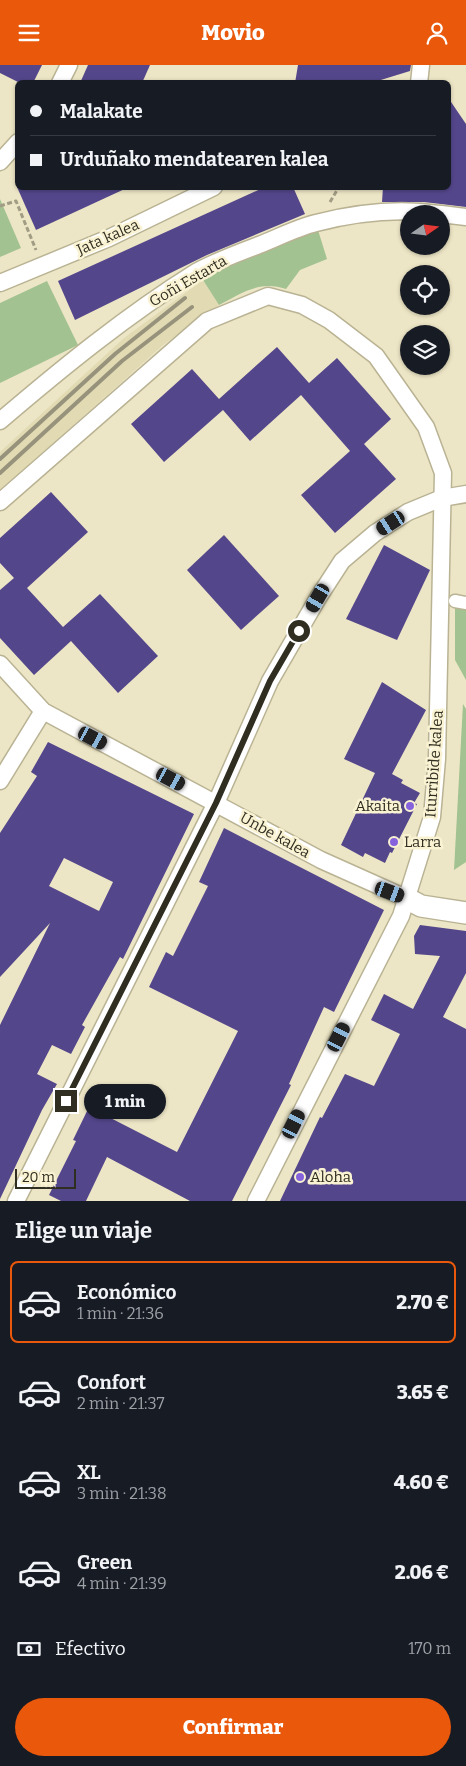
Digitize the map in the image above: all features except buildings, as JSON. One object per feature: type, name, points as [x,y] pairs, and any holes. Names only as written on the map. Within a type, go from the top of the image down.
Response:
[{"type":"street","points":[[62,80],[69,65]]},
{"type":"street","points":[[419,80],[421,65]]},
{"type":"street","points":[[0,162],[15,146]]},
{"type":"street","name":"Jata kalea","points":[[0,283],[109,238],[208,190]]},
{"type":"street","name":"Goñi Estarta","points":[[0,421],[43,384],[144,306],[198,271],[231,256],[314,224],[354,215],[400,212]]},
{"type":"street","name":"Goñi Estarta","points":[[450,215],[466,217]]},
{"type":"street","name":"Iturribide kalea","points":[[0,502],[207,321],[268,296],[302,305],[329,320],[376,356],[426,427],[443,473],[437,759],[432,817],[401,916],[256,1201]]},
{"type":"street","points":[[16,1201],[216,803],[270,681],[342,561],[375,533],[408,512],[442,498],[466,494]]},
{"type":"street","name":"Unbe kalea","points":[[0,664],[44,711],[321,860],[406,898]]},
{"type":"street","points":[[0,781],[44,711]]},
{"type":"street","points":[[406,898],[421,906],[466,913]]},
{"type":"path","points":[[0,207],[16,201],[37,252]]},
{"type":"shaded area","points":[[203,280],[219,305],[163,345],[0,491],[0,452],[124,338]]},
{"type":"green space","points":[[0,199],[21,248],[0,257]]},
{"type":"green space","points":[[318,230],[327,259],[300,270],[286,289],[268,286],[259,287],[243,292],[219,305],[203,280],[244,258]]},
{"type":"green space","points":[[47,281],[78,345],[0,383],[0,303]]},
{"type":"green space","points":[[455,601],[466,603],[466,680],[455,660]]},
{"type":"green space","points":[[463,704],[466,709],[466,862],[454,870]]},
{"type":"railway","points":[[0,459],[115,354],[185,298]]},
{"type":"railway","points":[[0,473],[122,361],[192,307]]},
{"type":"place","name":"Akaita","points":[[410,806]]},
{"type":"place","name":"Larra","points":[[394,842]]},
{"type":"place","name":"Aloha","points":[[300,1177]]},
{"type":"route","points":[[66,1101],[216,803],[270,681],[299,631]]}]
